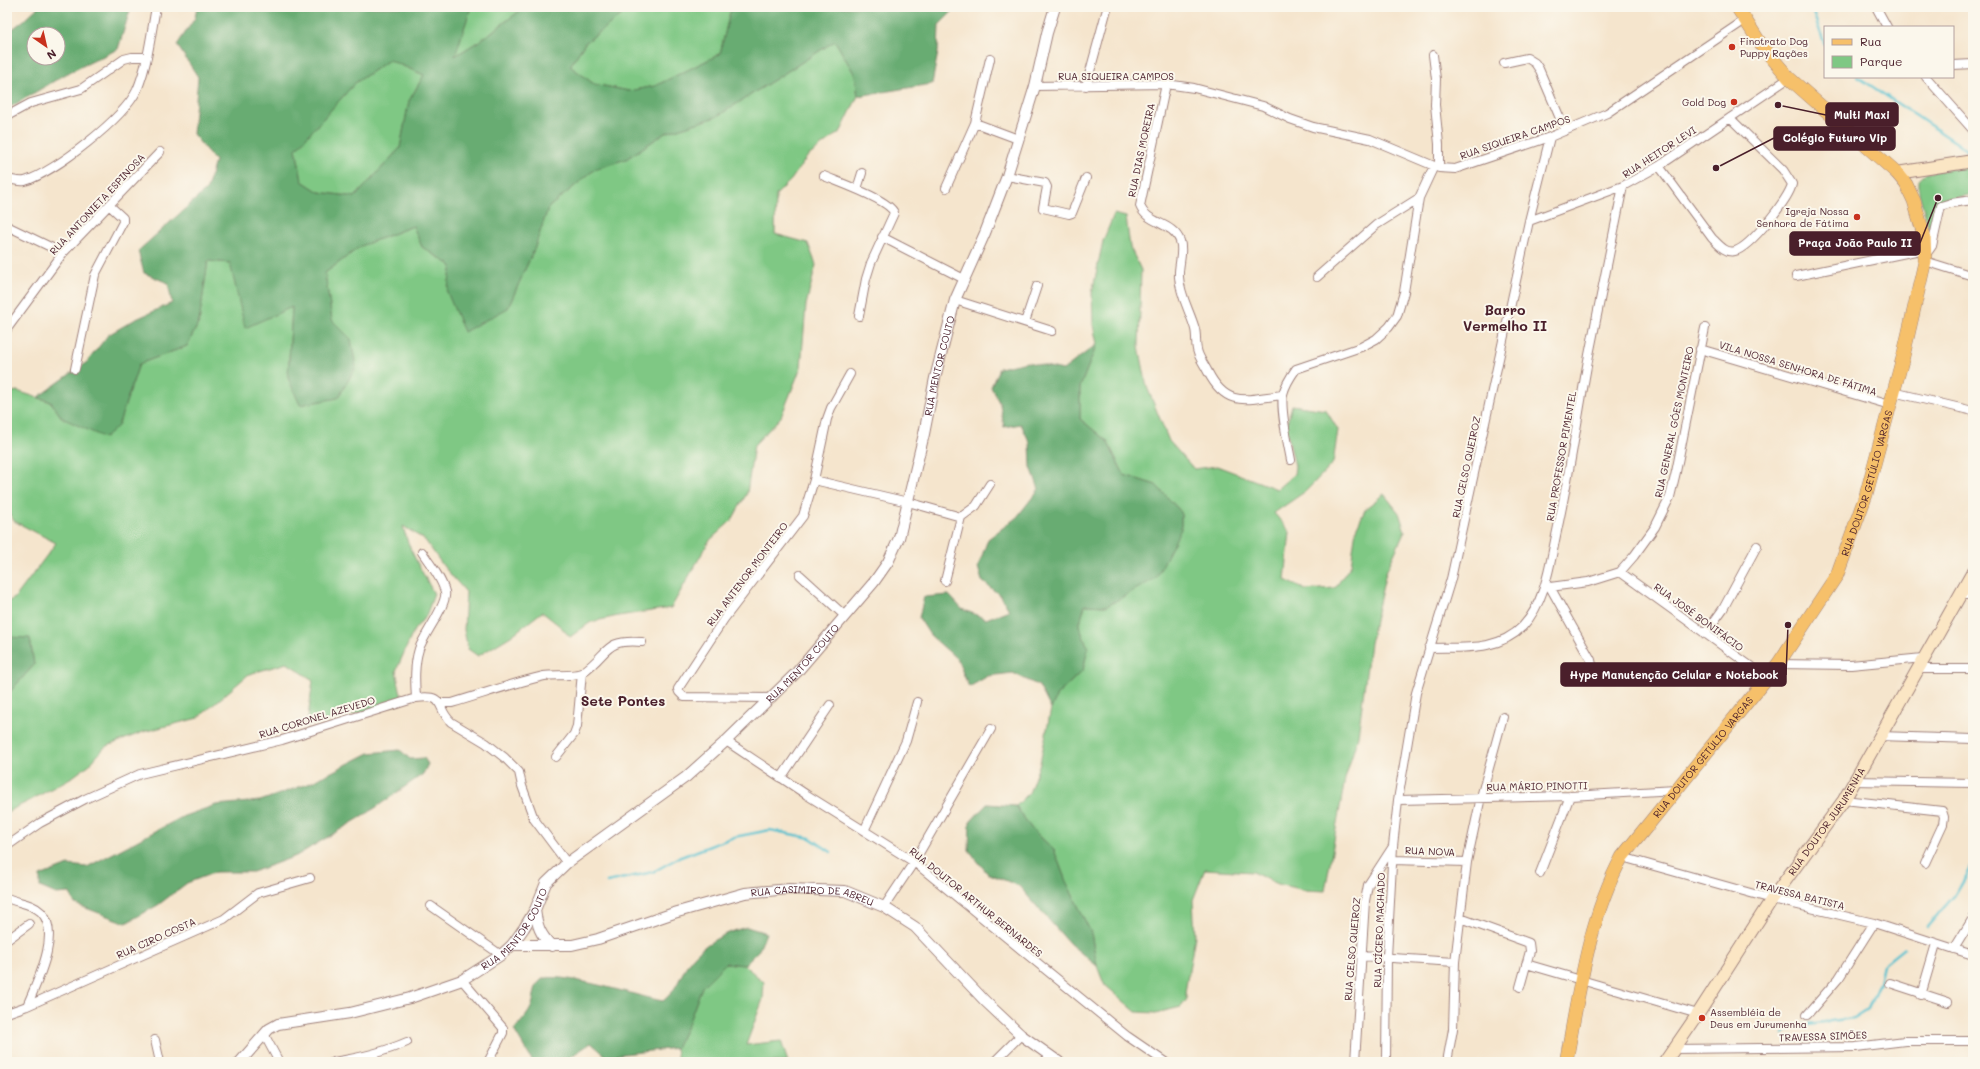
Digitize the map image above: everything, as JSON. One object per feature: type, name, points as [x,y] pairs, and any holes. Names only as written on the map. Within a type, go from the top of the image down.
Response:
[{"type":"main road","name":"RUA DOUTOR GETÚLIO VARGAS","points":[[1566,1062],[1581,980],[1591,938],[1611,877],[1622,857],[1778,664],[1837,575],[1860,515],[1890,406],[1925,256],[1924,236],[1914,201],[1906,184],[1897,173],[1789,78],[1762,46],[1737,7]]},
{"type":"main road","points":[[1897,173],[1973,161]]},
{"type":"main road","name":"RUA DOUTOR JURUMENHA","points":[[1665,1062],[1698,1014],[1772,899],[1844,800],[1853,781],[1973,572]]},
{"type":"street","points":[[7,178],[24,181],[39,175],[85,145],[129,103],[137,90],[147,57],[156,7]]},
{"type":"street","name":"RUA MENTOR COUTO","points":[[240,1062],[264,1034],[278,1024],[350,1013],[410,998],[462,980],[501,955],[512,945],[535,910],[546,883],[567,863],[686,777],[726,742],[772,698],[874,582],[888,562],[900,538],[935,378],[955,300],[985,233],[1007,176],[1035,86],[1046,33],[1055,7]]},
{"type":"street","points":[[1876,7],[1886,26]]},
{"type":"street","points":[[1086,86],[1107,10]]},
{"type":"street","name":"RUA SIQUEIRA CAMPOS","points":[[1035,86],[1166,84],[1194,88],[1263,106],[1290,119],[1313,127],[1370,139],[1436,167],[1455,169],[1550,137],[1607,113],[1745,20]]},
{"type":"street","points":[[1291,460],[1285,428],[1283,395],[1296,369],[1361,347],[1376,339],[1389,327],[1397,316],[1404,292],[1419,198],[1436,167],[1439,144],[1435,105],[1436,79],[1432,55]]},
{"type":"street","points":[[7,116],[31,103],[81,88],[124,59],[132,57],[147,57]]},
{"type":"street","points":[[1504,63],[1526,58],[1535,63],[1540,69],[1565,130]]},
{"type":"street","points":[[946,188],[975,123],[990,59]]},
{"type":"street","points":[[1954,65],[1973,64]]},
{"type":"street","name":"RUA HEITOR LEVI","points":[[1529,221],[1623,186],[1659,166],[1789,78]]},
{"type":"street","points":[[1927,78],[1973,130]]},
{"type":"street","name":"RUA DIAS MOREIRA","points":[[1166,84],[1140,206],[1144,214],[1171,229],[1180,241],[1181,249],[1179,277],[1181,290],[1196,335],[1197,352],[1217,387],[1225,395],[1233,398],[1242,399],[1283,395]]},
{"type":"street","points":[[1659,166],[1712,238],[1722,248],[1729,251],[1735,251],[1749,243],[1787,197],[1792,184],[1783,170],[1730,118]]},
{"type":"street","points":[[975,123],[1018,139]]},
{"type":"street","name":"RUA CELSO QUEIROZ","points":[[1398,800],[1416,693],[1451,578],[1529,221],[1550,137]]},
{"type":"street","name":"RUA ANTONIETA ESPINOSA","points":[[7,329],[63,253],[110,206],[160,152]]},
{"type":"street","points":[[857,189],[862,173]]},
{"type":"street","points":[[824,176],[857,189],[893,210],[892,217],[882,237],[866,279],[859,316]]},
{"type":"street","points":[[1007,176],[1045,183],[1047,186],[1043,208],[1069,214],[1072,213],[1086,178]]},
{"type":"street","name":"RUA PROFESSOR PIMENTEL","points":[[1429,648],[1477,647],[1494,644],[1508,639],[1530,618],[1548,586],[1589,356],[1623,186]]},
{"type":"street","points":[[1317,277],[1376,225],[1419,198]]},
{"type":"street","name":"RUA DOUTOR GETÚLIO VARGAS","points":[[1925,256],[1932,246],[1941,206],[1973,200]]},
{"type":"street","points":[[75,369],[95,275],[123,222],[122,218],[110,206]]},
{"type":"street","points":[[7,226],[63,253]]},
{"type":"street","points":[[882,237],[964,279]]},
{"type":"street","points":[[1796,276],[1925,256],[1973,276]]},
{"type":"street","points":[[1026,322],[1037,286]]},
{"type":"street","points":[[955,300],[1052,331]]},
{"type":"street","name":"RUA GENERAL GÓES MONTEIRO","points":[[1620,572],[1634,556],[1655,527],[1670,497],[1705,328]]},
{"type":"street","name":"VILA NOSSA SENHORA DE FÁTIMA","points":[[1700,349],[1890,406]]},
{"type":"street","name":"RUA ANTENOR MONTEIRO","points":[[772,698],[684,697],[678,689],[724,619],[788,538],[803,516],[814,480],[827,419],[831,408],[850,374]]},
{"type":"street","points":[[1893,392],[1973,411]]},
{"type":"street","points":[[814,480],[908,502],[961,517]]},
{"type":"street","points":[[945,581],[961,517],[976,506],[990,484]]},
{"type":"street","points":[[1705,634],[1723,609],[1757,546]]},
{"type":"street","points":[[416,698],[415,667],[419,650],[426,632],[442,606],[445,598],[442,585],[422,552]]},
{"type":"street","points":[[1595,679],[1591,660],[1548,586],[1588,582],[1620,572]]},
{"type":"street","name":"RUA JOSÉ BONIFÁCIO","points":[[1620,572],[1767,678]]},
{"type":"street","points":[[800,576],[845,616]]},
{"type":"street","points":[[1960,595],[1973,595]]},
{"type":"street","points":[[567,863],[534,819],[518,772],[505,758],[486,743],[451,722],[447,718],[441,703],[452,703],[545,676],[582,673],[616,643],[624,641],[642,642]]},
{"type":"street","points":[[1778,664],[1851,665],[1923,658]]},
{"type":"street","points":[[1917,669],[1973,669]]},
{"type":"street","points":[[556,757],[574,734],[577,726],[582,673]]},
{"type":"street","name":"RUA CORONEL AZEVEDO","points":[[7,846],[40,824],[79,802],[140,774],[282,740],[416,698],[433,697],[441,703]]},
{"type":"street","points":[[864,831],[906,741],[917,702]]},
{"type":"street","points":[[781,778],[830,705]]},
{"type":"street","points":[[1446,1062],[1452,1029],[1455,962],[1467,862],[1481,797],[1503,717]]},
{"type":"street","points":[[884,907],[914,862],[991,729]]},
{"type":"street","points":[[1880,736],[1973,739]]},
{"type":"street","name":"RUA DOUTOR ARTHUR BERNARDES","points":[[726,742],[914,862],[1127,1036],[1165,1062]]},
{"type":"street","points":[[1853,781],[1973,783]]},
{"type":"street","name":"RUA MÁRIO PINOTTI","points":[[1398,800],[1570,796],[1676,790]]},
{"type":"street","points":[[1540,873],[1570,796]]},
{"type":"street","name":"RUA CÍCERO MACHADO","points":[[1386,1062],[1387,957],[1392,860],[1398,800]]},
{"type":"street","points":[[1844,800],[1942,811],[1944,817],[1943,824],[1925,863]]},
{"type":"street","name":"RUA CELSO QUEIROZ","points":[[1355,1062],[1365,901],[1368,885],[1393,846]]},
{"type":"street","name":"TRAVESSA BATISTA","points":[[1622,857],[1772,899],[1874,923],[1936,944],[1973,954]]},
{"type":"street","name":"RUA NOVA","points":[[1392,860],[1467,862]]},
{"type":"street","name":"RUA CIRO COSTA","points":[[7,1013],[27,1006],[224,919],[258,894],[310,878]]},
{"type":"street","name":"RUA CASIMIRO DE ABREU","points":[[512,945],[572,945],[598,939],[674,913],[745,893],[789,889],[845,891],[884,907],[917,929],[985,1001],[1021,1035],[1059,1062]]},
{"type":"street","points":[[7,898],[28,904],[42,913],[48,925],[50,934],[40,974],[27,1006]]},
{"type":"street","points":[[431,906],[501,955]]},
{"type":"street","points":[[535,910],[537,925],[540,932],[544,939],[552,946]]},
{"type":"street","points":[[1460,918],[1527,941],[1531,946],[1520,987]]},
{"type":"street","points":[[1954,949],[1973,918]]},
{"type":"street","points":[[1807,1015],[1839,978],[1874,923]]},
{"type":"street","points":[[7,940],[29,924]]},
{"type":"street","points":[[1921,995],[1936,944]]},
{"type":"street","points":[[1361,956],[1455,962]]},
{"type":"street","points":[[1526,964],[1698,1014]]},
{"type":"street","points":[[462,980],[503,1028],[503,1033],[488,1062]]},
{"type":"street","points":[[1890,983],[1921,995],[1948,1002]]},
{"type":"street","points":[[264,1034],[279,1062]]},
{"type":"street","points":[[994,1062],[1021,1035]]},
{"type":"street","points":[[155,1040],[160,1062]]},
{"type":"street","name":"TRAVESSA SIMÕES","points":[[1674,1049],[1856,1047],[1905,1041],[1973,1041]]},
{"type":"street","points":[[333,1062],[362,1058],[383,1052],[406,1042]]},
{"type":"green space","points":[[38,7],[131,7],[118,49],[66,74],[7,109],[7,33]]},
{"type":"green space","points":[[197,7],[471,7],[455,56],[481,40],[525,7],[632,7],[585,43],[570,66],[594,84],[629,91],[655,86],[720,54],[730,12],[736,7],[957,7],[939,25],[938,52],[932,84],[858,96],[855,75],[835,41],[716,117],[665,133],[626,159],[595,169],[548,208],[535,247],[508,308],[464,332],[447,292],[452,266],[422,247],[413,226],[361,246],[325,273],[332,320],[351,339],[356,367],[338,398],[300,405],[288,378],[292,307],[245,328],[230,263],[208,261],[199,322],[187,346],[139,364],[118,426],[105,438],[62,418],[51,402],[38,397],[87,362],[108,335],[134,320],[172,303],[168,283],[144,273],[138,251],[207,189],[215,161],[193,134],[198,77],[177,45],[195,18]],"holes":[[[389,60],[424,75],[409,101],[400,148],[355,197],[319,192],[302,181],[296,149],[355,83]]]},
{"type":"green space","points":[[471,7],[525,7],[481,40],[455,56]]},
{"type":"green space","points":[[632,7],[736,7],[730,12],[720,54],[655,86],[629,91],[594,84],[570,66],[585,43]]},
{"type":"green space","points":[[835,41],[855,75],[858,96],[841,131],[807,157],[791,180],[776,195],[775,234],[808,243],[816,265],[806,305],[801,367],[781,417],[754,445],[747,493],[732,520],[709,541],[671,608],[618,616],[591,622],[570,637],[561,627],[542,612],[511,636],[478,656],[468,649],[464,630],[466,592],[444,567],[425,540],[403,526],[408,544],[434,594],[426,616],[414,630],[396,671],[403,703],[307,725],[313,680],[287,663],[249,674],[198,718],[143,732],[105,747],[90,764],[74,776],[7,812],[7,695],[34,665],[30,639],[7,637],[7,602],[15,598],[56,543],[14,521],[7,510],[7,393],[17,391],[51,402],[62,418],[118,426],[139,364],[187,346],[199,322],[208,261],[230,263],[292,307],[288,378],[351,339],[332,320],[325,273],[361,246],[413,226],[422,247],[452,266],[447,292],[508,308],[535,247],[548,208],[595,169],[626,159],[665,133],[716,117]]},
{"type":"green space","points":[[389,60],[424,75],[409,101],[400,148],[355,197],[319,192],[302,181],[296,149],[355,83]]},
{"type":"green space","points":[[1973,166],[1973,194],[1940,201],[1929,229],[1919,193],[1919,180],[1926,173]]},
{"type":"green space","points":[[1114,214],[1126,217],[1130,247],[1141,270],[1139,346],[1147,387],[1169,441],[1194,469],[1217,466],[1277,489],[1294,474],[1295,466],[1286,427],[1292,405],[1326,410],[1338,430],[1333,463],[1306,491],[1274,513],[1290,532],[1285,580],[1306,590],[1335,588],[1351,565],[1356,529],[1366,508],[1384,494],[1399,513],[1405,531],[1386,572],[1370,643],[1358,736],[1345,779],[1325,891],[1304,890],[1278,884],[1252,872],[1205,869],[1193,900],[1195,936],[1185,992],[1187,999],[1181,1007],[1156,1013],[1136,1012],[1104,984],[1097,966],[1091,933],[1065,879],[1054,850],[1031,828],[1016,806],[1029,793],[1040,763],[1051,709],[1057,695],[1083,670],[1088,648],[1079,626],[1085,605],[1107,606],[1181,529],[1181,512],[1156,485],[1124,475],[1107,441],[1080,419],[1080,387],[1097,344],[1093,325],[1092,293],[1103,241]]},
{"type":"green space","points":[[1097,344],[1080,387],[1080,419],[1107,441],[1124,475],[1156,485],[1181,512],[1181,529],[1156,578],[1107,606],[1085,605],[1079,626],[1088,648],[1083,670],[1057,695],[1051,709],[1039,686],[1013,673],[988,676],[969,687],[957,659],[930,635],[919,618],[924,597],[949,595],[962,609],[986,619],[1009,610],[1001,596],[982,581],[978,567],[988,539],[1017,517],[1039,489],[1031,467],[1030,443],[1021,424],[1004,427],[1000,404],[991,387],[999,368],[1027,362],[1063,370]]},
{"type":"green space","points":[[7,637],[30,638],[34,665],[7,695]]},
{"type":"green space","points":[[400,750],[410,759],[424,758],[428,764],[423,774],[368,813],[296,856],[253,872],[216,872],[187,883],[158,905],[126,923],[75,904],[70,893],[56,894],[40,887],[40,876],[68,865],[87,867],[184,816],[216,805],[260,801],[310,783],[369,753]]},
{"type":"green space","points":[[987,804],[1016,806],[1031,828],[1054,850],[1065,879],[1091,933],[1097,966],[1070,944],[1019,886],[987,873],[969,850],[970,822]]},
{"type":"green space","points":[[747,927],[766,933],[759,950],[744,965],[726,963],[702,987],[688,1024],[676,1048],[606,1056],[591,1043],[563,1062],[533,1062],[514,1030],[531,1008],[535,989],[541,980],[549,978],[562,978],[580,981],[663,1001],[672,992],[694,956],[715,940],[731,932]]},
{"type":"green space","points":[[726,963],[744,965],[764,982],[763,999],[746,1045],[781,1041],[788,1062],[678,1062],[676,1048],[688,1024],[702,987]]},
{"type":"waterway","points":[[1811,7],[1824,42]]},
{"type":"waterway","points":[[1859,78],[1973,154]]},
{"type":"waterway","points":[[607,882],[653,872],[678,858],[734,837],[770,830],[810,838],[831,852]]},
{"type":"waterway","points":[[1927,927],[1954,896],[1973,864]]},
{"type":"waterway","points":[[1783,1034],[1793,1026],[1854,1018],[1868,1009],[1879,983],[1883,965],[1904,948]]},
{"type":"place","name":"Finotrato Dog Puppy Rações","points":[[1732,47]]},
{"type":"place","name":"Gold Dog","points":[[1734,102]]},
{"type":"place","name":"Multi Maxi","points":[[1778,105]]},
{"type":"place","name":"Colégio Futuro Vip","points":[[1716,168]]},
{"type":"place","name":"Praça João Paulo II","points":[[1938,198]]},
{"type":"place","name":"Igreja Nossa Senhora de Fátima","points":[[1857,217]]},
{"type":"place","name":"Hype Manutenção Celular e Notebook","points":[[1788,625]]},
{"type":"place","name":"Assembléia de Deus em Jurumenha","points":[[1702,1018]]},
{"type":"district","name":"Barro Vermelho II","points":[[1505,318]]},
{"type":"district","name":"Sete Pontes","points":[[623,701]]}]
